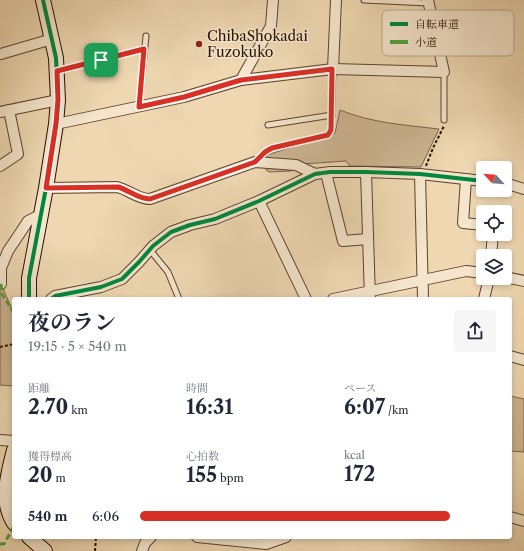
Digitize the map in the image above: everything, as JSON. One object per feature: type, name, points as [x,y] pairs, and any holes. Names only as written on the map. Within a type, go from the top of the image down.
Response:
[{"type":"street","points":[[29,297],[29,278],[46,188],[56,124],[58,100],[57,71],[52,39],[43,0]]},
{"type":"street","points":[[241,80],[272,26],[273,0]]},
{"type":"street","points":[[332,69],[336,0]]},
{"type":"street","points":[[0,53],[52,39]]},
{"type":"street","points":[[56,124],[184,97],[241,80],[332,69],[444,72],[440,56]]},
{"type":"street","points":[[0,166],[18,154],[5,111],[58,100]]},
{"type":"street","points":[[46,188],[118,187],[125,189],[142,199],[150,199],[255,162],[296,165],[315,174]]},
{"type":"street","points":[[366,172],[370,295]]},
{"type":"street","points":[[54,297],[101,287],[122,279],[150,250],[172,232],[190,225],[215,219],[259,201],[315,174],[366,172],[422,174],[476,180]]},
{"type":"street","points":[[326,173],[343,241],[368,239]]},
{"type":"street","points":[[422,174],[423,297]]},
{"type":"street","points":[[466,179],[464,223],[476,224]]},
{"type":"street","points":[[512,185],[524,189]]},
{"type":"street","points":[[259,201],[305,297]]},
{"type":"street","points":[[0,284],[1,268],[8,251],[28,221],[40,215]]},
{"type":"street","points":[[352,297],[370,295],[423,280],[466,271],[476,272]]},
{"type":"street","points":[[512,278],[524,281]]},
{"type":"street","points":[[484,297],[487,285]]},
{"type":"street","points":[[512,357],[524,360]]},
{"type":"street","points":[[0,440],[12,441]]},
{"type":"street","points":[[12,458],[6,484],[3,507],[12,520]]},
{"type":"street","points":[[512,518],[524,521]]},
{"type":"street","points":[[30,539],[45,551]]},
{"type":"street","points":[[142,551],[145,543],[149,539]]},
{"type":"street","points":[[233,539],[266,544],[280,539]]},
{"type":"lane","points":[[364,0],[428,2]]},
{"type":"lane","points":[[139,107],[146,36]]},
{"type":"lane","points":[[57,71],[144,49]]},
{"type":"lane","points":[[255,162],[265,152],[272,148],[328,135],[331,130],[332,115],[332,69]]},
{"type":"lane","points":[[444,72],[444,120]]},
{"type":"lane","points":[[268,124],[332,115]]},
{"type":"lane","points":[[150,250],[168,272],[178,297]]},
{"type":"path","points":[[422,174],[432,148],[444,128],[444,120]]},
{"type":"path","points":[[0,347],[12,344]]},
{"type":"path","points":[[95,551],[96,539]]},
{"type":"shaded area","points":[[340,110],[376,121],[439,129],[421,167],[350,166],[346,161],[303,164],[291,171],[270,172],[266,170],[267,155],[335,133]]},
{"type":"shaded area","points":[[1,284],[12,309],[12,386],[0,385]]},
{"type":"shaded area","points":[[512,396],[524,399],[524,452],[512,451]]},
{"type":"marked path","points":[[1,284],[2,294],[12,310]]},
{"type":"marked path","points":[[0,544],[4,544],[12,530]]},
{"type":"cycle path","points":[[29,297],[29,278],[46,188],[56,124],[58,100],[56,58],[43,0]]},
{"type":"cycle path","points":[[54,297],[101,287],[122,279],[153,246],[171,232],[190,225],[215,219],[259,201],[315,174],[330,172],[420,174],[476,180]]},
{"type":"place","name":"ChibaShokadai Fuzokuko","points":[[199,44]]},
{"type":"route","points":[[144,49],[139,107],[184,97],[241,80],[332,69],[331,130],[328,135],[272,148],[265,152],[255,162],[150,199],[142,199],[125,189],[118,187],[46,188],[56,124],[58,100],[57,71],[101,60],[144,49]]}]
